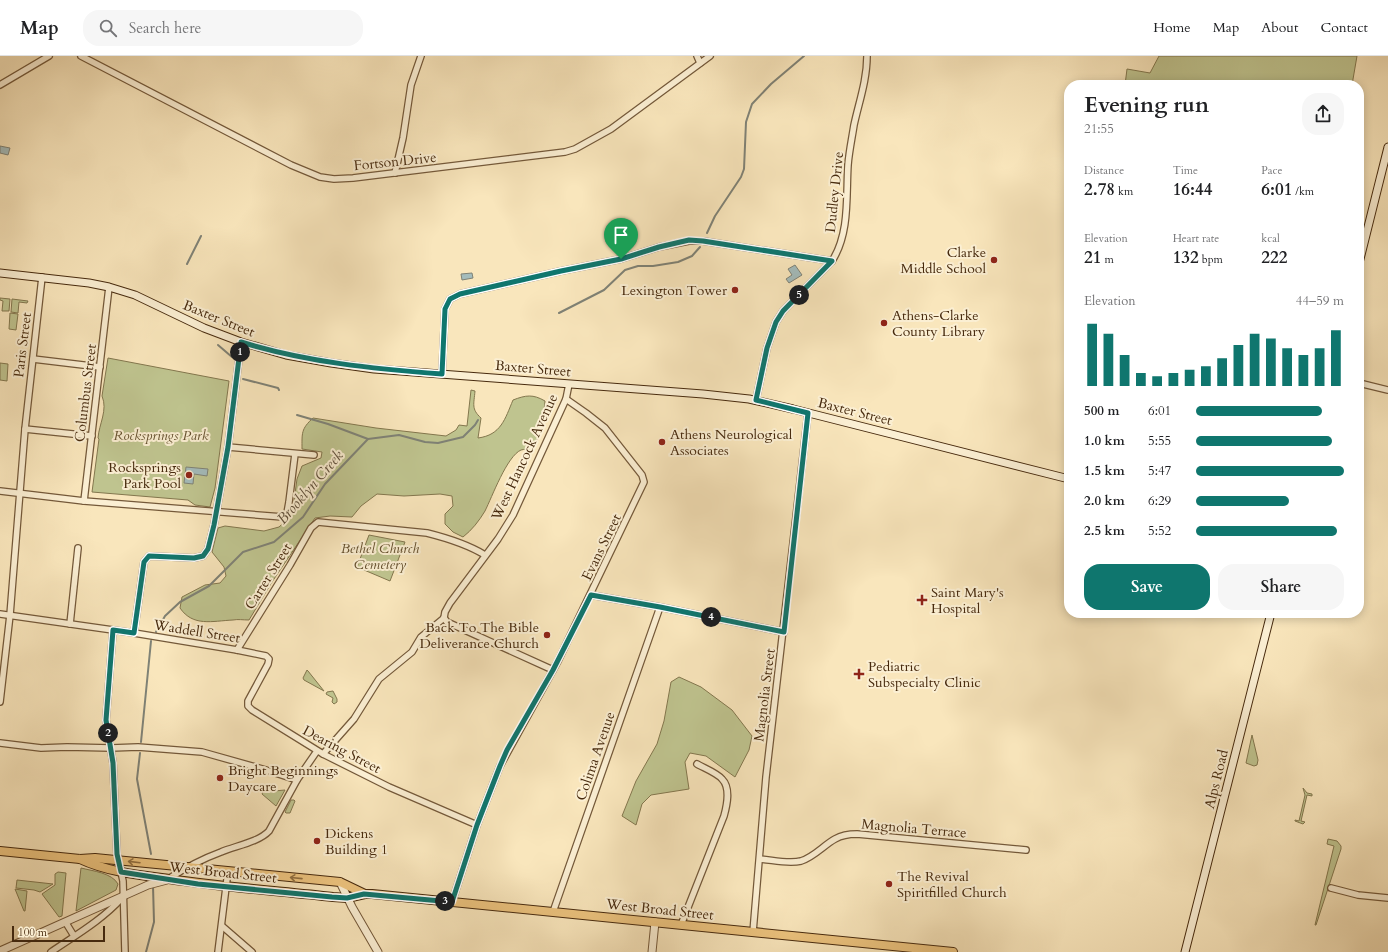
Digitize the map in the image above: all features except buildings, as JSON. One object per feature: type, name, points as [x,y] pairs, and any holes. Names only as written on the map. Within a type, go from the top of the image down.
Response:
[{"type":"main road","points":[[1364,241],[1388,147]]},
{"type":"main road","name":"Baxter Street","points":[[0,273],[89,283],[109,287],[135,295],[204,328],[241,342],[286,355],[374,369],[703,394],[756,400],[1064,478]]},
{"type":"main road","name":"Alps Road","points":[[1185,952],[1270,618]]},
{"type":"main road","name":"West Broad Street","points":[[0,851],[80,859],[96,858],[118,860],[340,882],[364,894]]},
{"type":"main road","name":"West Broad Street","points":[[80,859],[95,866],[121,872],[226,886],[347,898],[364,894],[954,952]]},
{"type":"main road","points":[[0,951],[66,923],[148,885],[168,879]]},
{"type":"main road","points":[[340,882],[347,898],[378,952]]},
{"type":"main road","points":[[652,952],[655,922]]},
{"type":"street","points":[[0,85],[49,56]]},
{"type":"street","name":"Fortson Drive","points":[[81,56],[307,173],[334,179],[395,173],[547,154],[575,149],[611,129],[710,56]]},
{"type":"street","points":[[395,173],[403,138],[411,85],[421,56]]},
{"type":"street","points":[[697,56],[700,63]]},
{"type":"street","name":"Dudley Drive","points":[[756,400],[767,348],[776,322],[783,311],[832,261],[837,252],[844,228],[848,162],[854,125],[864,85],[867,56]]},
{"type":"street","points":[[442,374],[445,309],[450,299],[460,294],[621,259],[659,247],[689,240],[832,261]]},
{"type":"street","name":"Paris Street","points":[[0,702],[10,615],[25,429],[42,277]]},
{"type":"street","name":"Columbus Street","points":[[84,501],[109,287]]},
{"type":"street","points":[[134,633],[144,562],[149,556],[194,558],[203,556],[208,549],[228,447],[241,342]]},
{"type":"street","points":[[33,359],[100,367]]},
{"type":"street","name":"West Hancock Avenue","points":[[444,618],[444,612],[450,603],[502,533],[513,515],[566,399],[569,384]]},
{"type":"street","points":[[1364,384],[1388,390]]},
{"type":"street","name":"Evans Street","points":[[452,902],[477,825],[507,750],[553,670],[591,595],[642,488],[644,480],[642,475],[609,433],[586,413],[566,399]]},
{"type":"street","name":"Magnolia Street","points":[[753,932],[766,777],[784,632],[808,413]]},
{"type":"street","points":[[25,429],[92,436]]},
{"type":"street","points":[[228,447],[314,455]]},
{"type":"street","points":[[0,492],[84,501],[283,517],[287,513],[295,454]]},
{"type":"street","name":"Carter Street","points":[[237,650],[290,565],[311,528],[318,522],[323,521],[427,533],[444,537],[468,546],[485,555]]},
{"type":"street","points":[[70,624],[78,548]]},
{"type":"street","points":[[591,595],[660,607],[784,632]]},
{"type":"street","name":"Colima Avenue","points":[[554,912],[660,607]]},
{"type":"street","name":"Waddell Street","points":[[0,614],[134,633],[237,650],[265,656],[269,659]]},
{"type":"street","points":[[323,754],[354,719],[379,679],[412,652],[420,637],[444,618],[447,622],[553,670]]},
{"type":"street","points":[[113,630],[106,716],[113,763],[118,860],[124,896],[125,952]]},
{"type":"street","name":"Dearing Street","points":[[269,659],[268,664],[248,699],[248,706],[252,710],[316,751],[389,787],[477,825]]},
{"type":"street","points":[[0,744],[41,748],[138,748],[202,752],[297,780]]},
{"type":"street","points":[[168,879],[187,867],[221,852],[264,836],[269,831],[297,780],[316,751]]},
{"type":"street","points":[[682,925],[724,816],[727,803],[727,789],[722,779],[697,764]]},
{"type":"street","name":"Magnolia Terrace","points":[[760,859],[790,862],[802,860],[836,838],[849,834],[1026,850]]},
{"type":"street","points":[[218,952],[228,871]]},
{"type":"street","points":[[1331,888],[1358,895],[1388,898]]},
{"type":"street","points":[[51,952],[112,909],[124,896]]},
{"type":"street","points":[[66,923],[74,936]]},
{"type":"street","points":[[222,926],[252,952]]},
{"type":"green space","points":[[1159,56],[1357,56],[1353,80],[1126,80],[1127,69],[1150,73]]},
{"type":"green space","points":[[0,298],[10,299],[9,311],[2,311],[3,301],[0,300]]},
{"type":"green space","points":[[12,299],[28,301],[27,303],[19,302],[18,313],[11,312]]},
{"type":"green space","points":[[10,313],[18,314],[16,330],[9,329]]},
{"type":"green space","name":"Rocksprings Park","points":[[108,358],[229,381],[215,488],[210,507],[195,505],[188,500],[92,492],[98,438],[104,412],[104,401],[102,396]]},
{"type":"green space","points":[[0,363],[8,364],[7,381],[0,380]]},
{"type":"green space","points":[[471,390],[475,391],[474,409],[481,418],[478,438],[486,436],[497,430],[504,420],[513,400],[529,396],[537,397],[545,401],[542,429],[533,449],[521,450],[510,460],[485,511],[475,525],[463,537],[453,532],[445,524],[445,514],[453,506],[452,496],[440,494],[404,496],[377,494],[361,506],[352,517],[330,516],[315,518],[272,582],[249,620],[204,622],[191,618],[180,608],[182,597],[205,585],[220,583],[226,576],[224,567],[212,552],[218,528],[225,526],[264,531],[279,527],[289,518],[293,508],[297,479],[302,466],[321,458],[322,452],[302,449],[304,428],[313,418],[376,428],[446,436],[456,430],[459,425],[467,426]]},
{"type":"green space","name":"Bethel Church Cemetery","points":[[369,535],[405,542],[390,581],[357,567]]},
{"type":"green space","points":[[307,670],[324,691],[304,680],[303,678]]},
{"type":"green space","points":[[679,677],[701,687],[732,710],[752,736],[749,750],[735,777],[706,756],[690,753],[685,762],[689,789],[651,795],[642,804],[636,825],[622,816],[636,781],[657,744],[664,721],[671,682]]},
{"type":"green space","points":[[333,691],[337,699],[337,702],[334,704],[332,702],[333,698],[326,694],[327,692]]},
{"type":"green space","points":[[1252,735],[1258,760],[1257,765],[1254,766],[1246,763]]},
{"type":"green space","points":[[1303,788],[1307,793],[1312,794],[1312,796],[1307,795],[1301,821],[1305,822],[1303,824],[1295,820],[1299,821],[1305,795]]},
{"type":"green space","points":[[285,790],[276,806],[262,794],[263,792]]},
{"type":"green space","points":[[291,800],[295,801],[290,813],[286,813],[285,812]]},
{"type":"green space","points":[[1328,839],[1337,841],[1341,846],[1341,849],[1315,925],[1334,846],[1327,844]]},
{"type":"green space","points":[[81,868],[107,875],[118,884],[116,890],[76,911]]},
{"type":"green space","points":[[58,872],[66,873],[62,916],[59,917],[42,894],[55,885],[55,874]]},
{"type":"green space","points":[[17,880],[53,884],[40,892],[16,888]]},
{"type":"green space","points":[[15,889],[27,891],[25,911],[24,911]]},
{"type":"water","points":[[0,146],[10,148],[8,155],[0,153]]},
{"type":"water","points":[[795,265],[802,275],[789,283],[786,279],[792,275],[788,269]]},
{"type":"water","points":[[472,273],[473,278],[462,280],[461,274]]},
{"type":"water","name":"Rocksprings Park Pool","points":[[186,467],[208,469],[207,476],[194,474],[193,484],[184,483]]},
{"type":"waterway","name":"Brooklyn Creek","points":[[707,233],[715,216],[741,177],[744,169],[746,122],[752,104],[771,84],[804,56]]},
{"type":"waterway","points":[[187,264],[201,236]]},
{"type":"waterway","name":"Brooklyn Creek","points":[[559,313],[604,290],[625,270],[638,266],[653,266],[678,262],[692,256],[700,247]]},
{"type":"waterway","points":[[218,345],[232,357]]},
{"type":"waterway","points":[[243,379],[278,388],[279,390]]},
{"type":"waterway","points":[[297,415],[328,424],[368,439],[399,435],[425,442],[438,443],[463,437],[478,420]]},
{"type":"waterway","name":"Brooklyn Creek","points":[[156,632],[165,616],[180,602],[209,586],[243,552],[274,542],[303,517],[325,484],[368,439]]},
{"type":"waterway","name":"Brooklyn Creek","points":[[141,742],[151,641]]},
{"type":"waterway","name":"Brooklyn Creek","points":[[140,753],[137,779],[151,854]]},
{"type":"waterway","name":"Brooklyn Creek","points":[[146,952],[154,922],[153,886]]},
{"type":"place","name":"Clarke Middle School","points":[[994,260]]},
{"type":"place","name":"Lexington Tower","points":[[735,290]]},
{"type":"place","name":"Athens-Clarke County Library","points":[[884,323]]},
{"type":"place","name":"Athens Neurological Associates","points":[[662,442]]},
{"type":"place","name":"Rocksprings Park Pool","points":[[189,475]]},
{"type":"place","name":"Saint Mary's Hospital","points":[[922,600]]},
{"type":"place","name":"Back To The Bible Deliverance Church","points":[[547,635]]},
{"type":"place","name":"Pediatric Subspecialty Clinic","points":[[859,674]]},
{"type":"place","name":"Bright Beginnings Daycare","points":[[220,778]]},
{"type":"place","name":"Dickens Building 1","points":[[317,841]]},
{"type":"place","name":"The Revival Spiritfilled Church","points":[[889,884]]},
{"type":"route","points":[[695,240],[832,261],[783,311],[776,322],[767,348],[756,400],[808,413],[784,632],[660,607],[591,595],[553,670],[507,750],[477,825],[452,902],[364,894],[347,898],[332,897],[198,884],[121,872],[117,854],[113,755],[108,737],[106,720],[113,630],[134,633],[140,597],[142,569],[144,562],[149,556],[194,558],[203,556],[208,549],[214,525],[228,447],[241,342],[286,355],[331,363],[374,369],[442,374],[445,309],[450,299],[460,294],[621,259],[659,247],[695,240]]}]
